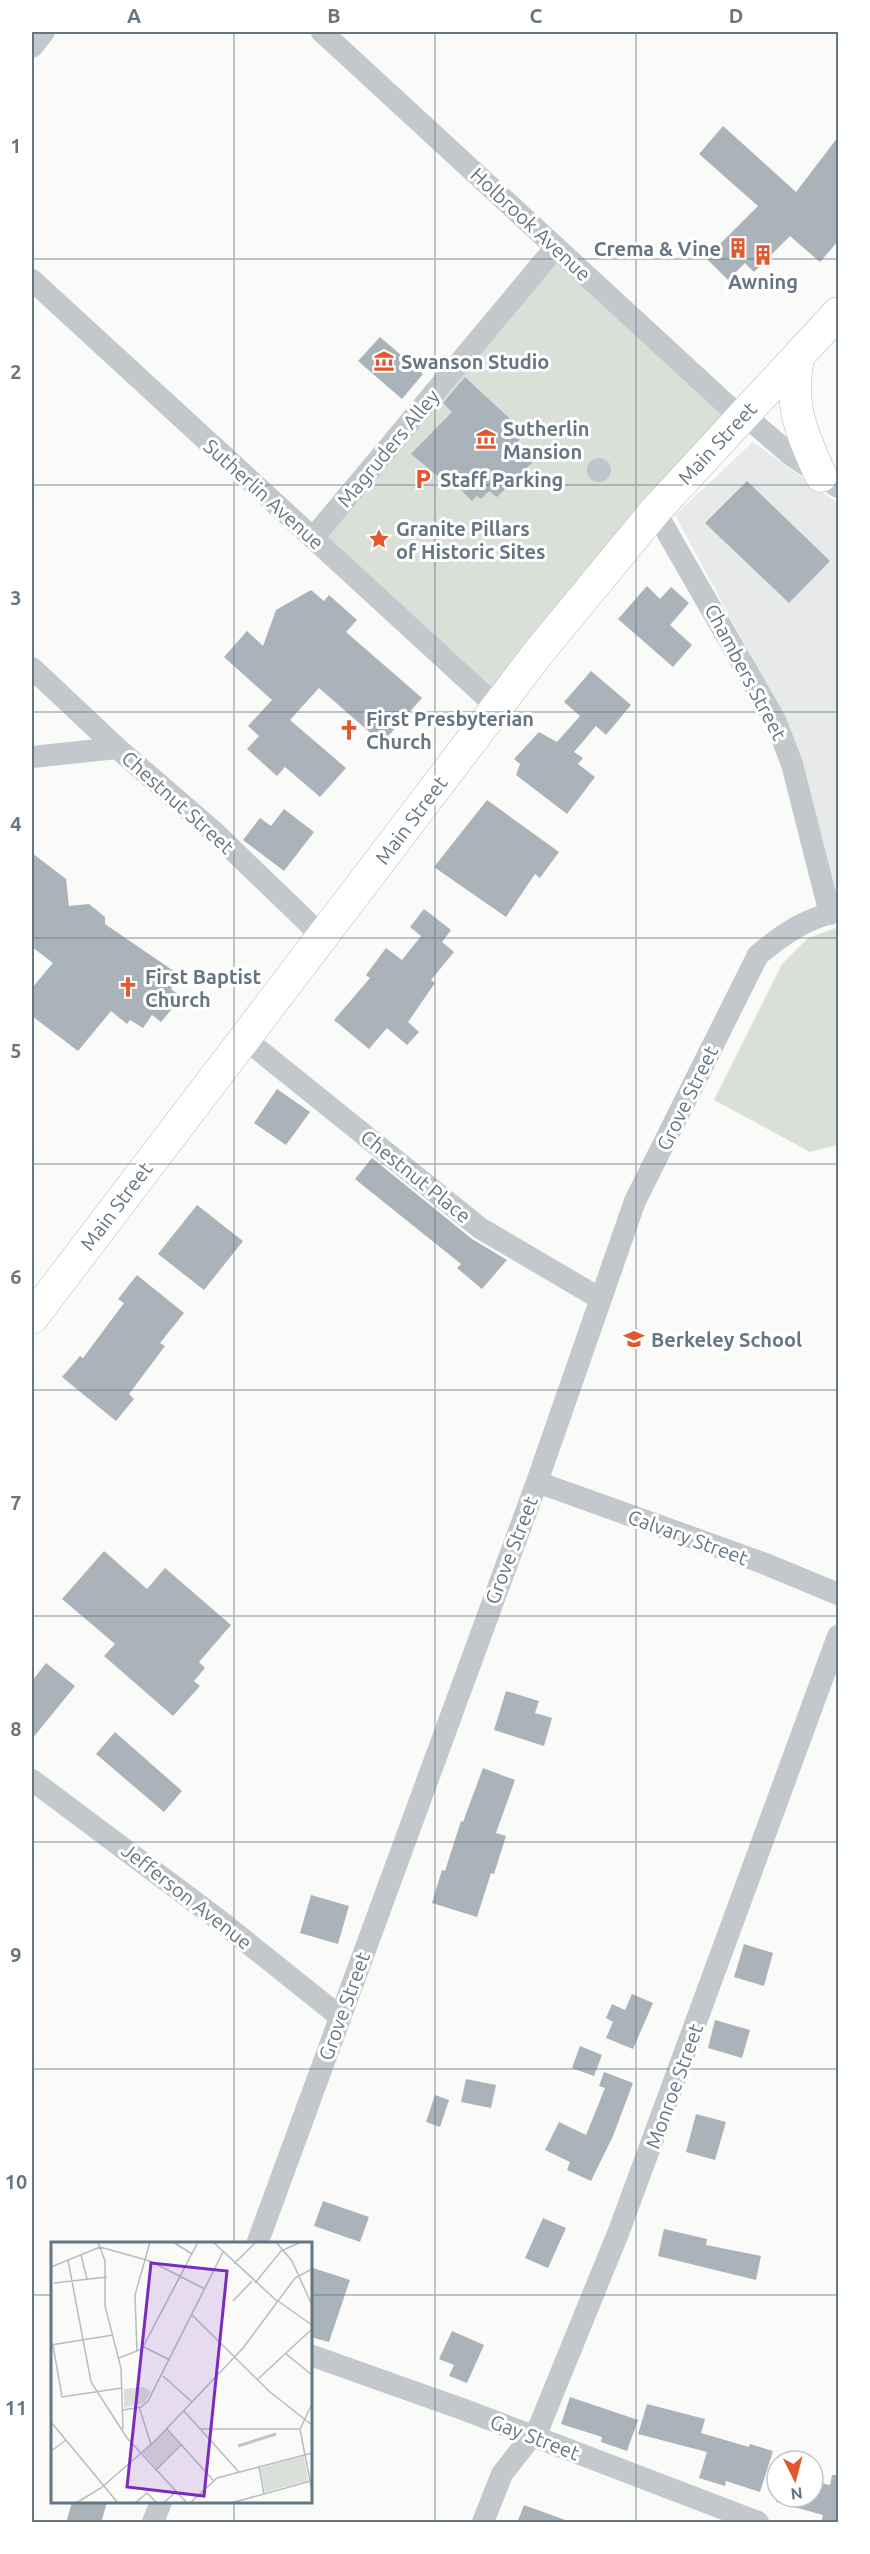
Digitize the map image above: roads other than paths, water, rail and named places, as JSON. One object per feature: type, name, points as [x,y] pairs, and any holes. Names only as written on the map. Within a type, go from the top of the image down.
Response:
[{"type":"main road","name":"Main Street","points":[[32,1318],[597,579],[740,417],[838,314]]},
{"type":"main road","points":[[798,357],[794,406],[802,434],[830,481]]},
{"type":"street","points":[[32,47],[44,32]]},
{"type":"street","name":"Holbrook Avenue","points":[[322,32],[740,417],[756,425],[791,455],[830,481]]},
{"type":"street","name":"Magruders Alley","points":[[313,538],[556,247]]},
{"type":"street","name":"Sutherlin Avenue","points":[[32,280],[497,707]]},
{"type":"street","name":"Chambers Street","points":[[655,511],[775,720],[792,764],[834,913]]},
{"type":"street","name":"Chestnut Street","points":[[32,668],[117,748],[212,830],[322,937]]},
{"type":"street","points":[[32,757],[117,748]]},
{"type":"street","name":"Grove Street","points":[[258,2242],[537,1482],[599,1298],[635,1201],[758,955],[781,936],[834,913]]},
{"type":"street","name":"Chestnut Place","points":[[244,1038],[480,1228],[599,1298]]},
{"type":"street","name":"Calvary Street","points":[[537,1482],[838,1594]]},
{"type":"street","name":"Monroe Street","points":[[483,2523],[502,2474],[519,2450],[533,2437],[650,2152],[838,1636]]},
{"type":"street","name":"Jefferson Avenue","points":[[32,1779],[219,1920],[339,2016]]},
{"type":"street","name":"Gay Street","points":[[312,2356],[758,2523]]},
{"type":"street","points":[[153,2523],[160,2503]]},
{"type":"place","name":"Crema & Vine","points":[[738,248]]},
{"type":"place","name":"Awning","points":[[763,255]]},
{"type":"place","name":"Swanson Studio","points":[[384,361]]},
{"type":"place","name":"Sutherlin Mansion","points":[[486,439]]},
{"type":"place","name":"Staff Parking","points":[[423,479]]},
{"type":"place","name":"Granite Pillars of Historic Sites","points":[[379,539]]},
{"type":"place","name":"First Presbyterian Church","points":[[349,730]]},
{"type":"place","name":"First Baptist Church","points":[[128,987]]},
{"type":"place","name":"Berkeley School","points":[[634,1339]]}]
